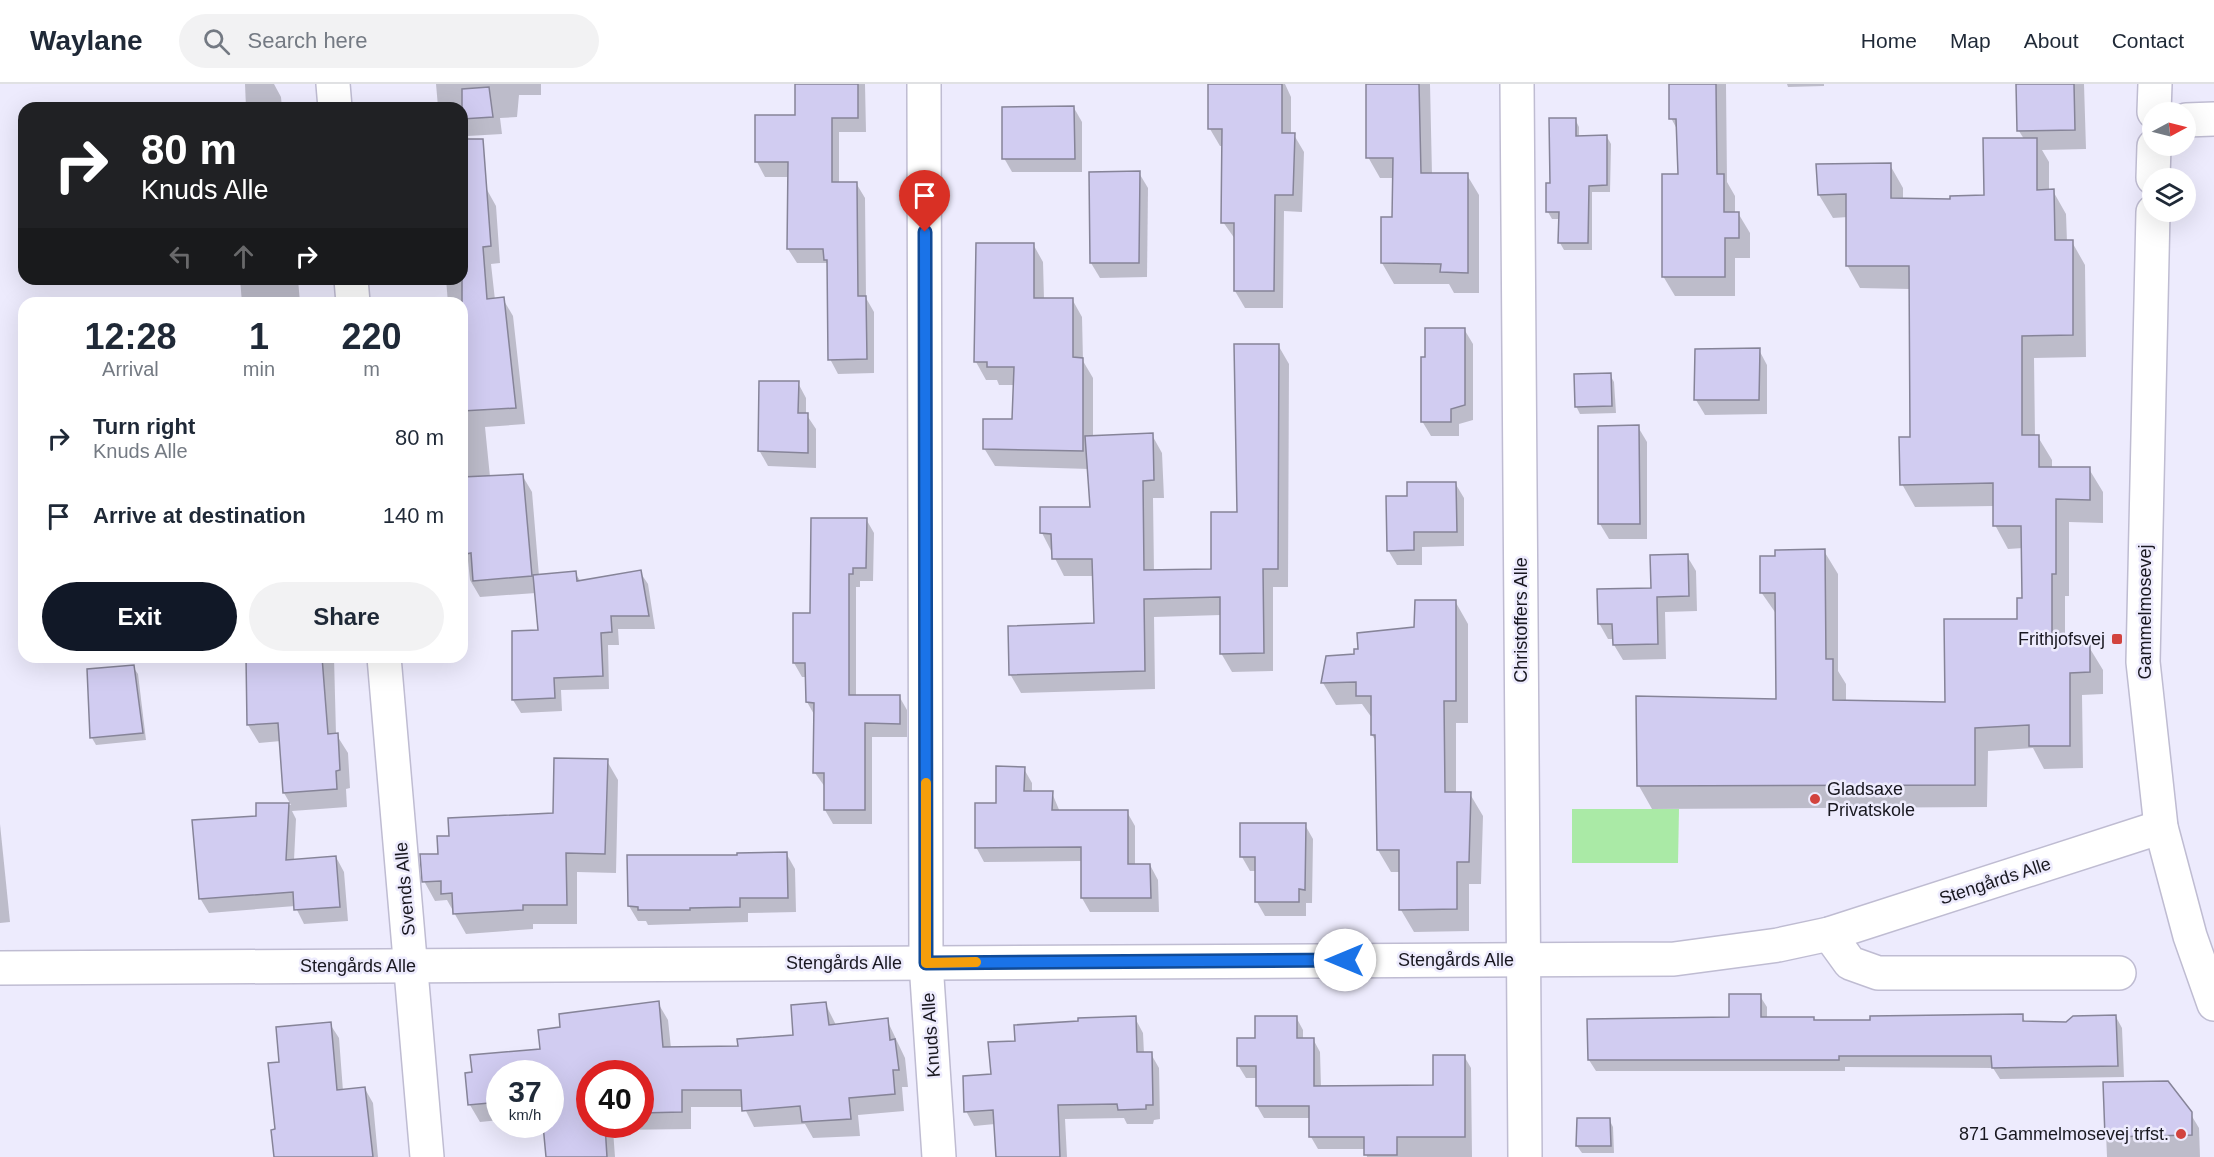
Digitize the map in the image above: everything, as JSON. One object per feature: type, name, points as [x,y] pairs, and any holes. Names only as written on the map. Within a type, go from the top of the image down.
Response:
[{"type":"street","points":[[333,84],[334,102]]},
{"type":"street","name":"Knuds Alle","points":[[924,84],[926,963],[939,1157]]},
{"type":"street","name":"Christoffers Alle","points":[[1517,84],[1525,1157]]},
{"type":"street","points":[[2154,102],[2155,84]]},
{"type":"street","points":[[2196,120],[2214,119]]},
{"type":"street","name":"Gammelmosevej","points":[[2153,222],[2143,662],[2161,827],[2190,936],[2214,1004]]},
{"type":"street","name":"Svends Alle","points":[[385,663],[427,1157]]},
{"type":"street","name":"Stengårds Alle","points":[[0,968],[1674,959],[1778,945],[1829,934],[2161,827]]},
{"type":"street","points":[[1829,934],[1850,963],[1878,973],[2119,973]]},
{"type":"green space","points":[[1572,809],[1679,809],[1678,863],[1572,863]]},
{"type":"building","points":[[795,84],[858,84],[858,118],[832,118],[832,182],[857,182],[858,296],[866,296],[867,359],[828,360],[827,260],[824,260],[823,249],[787,249],[788,162],[755,162],[755,115],[795,115]]},
{"type":"building","points":[[1208,84],[1282,84],[1282,133],[1295,133],[1293,195],[1275,195],[1274,291],[1234,291],[1234,223],[1221,223],[1222,129],[1208,129]]},
{"type":"building","points":[[1366,84],[1419,84],[1421,173],[1468,173],[1468,273],[1440,272],[1441,264],[1381,263],[1381,217],[1392,217],[1393,158],[1366,158]]},
{"type":"building","points":[[1669,84],[1716,84],[1717,174],[1724,174],[1724,212],[1739,212],[1739,238],[1725,238],[1725,277],[1662,277],[1662,174],[1678,174],[1676,119],[1669,119]]},
{"type":"building","points":[[2016,84],[2074,84],[2075,130],[2017,131]]},
{"type":"building","points":[[489,87],[493,117],[468,119],[468,102],[462,102],[462,89]]},
{"type":"building","points":[[1074,106],[1075,159],[1002,159],[1002,107]]},
{"type":"building","points":[[1549,118],[1576,118],[1576,136],[1607,135],[1607,185],[1589,186],[1588,243],[1558,243],[1559,212],[1546,212],[1546,183],[1550,183]]},
{"type":"building","points":[[1983,138],[2037,138],[2037,190],[2054,189],[2055,240],[2073,240],[2073,335],[2022,336],[2022,435],[2039,435],[2039,467],[2090,467],[2090,500],[2056,499],[2056,574],[2052,574],[2052,646],[2090,645],[2090,672],[2070,673],[2070,746],[2029,746],[2029,725],[1975,728],[1975,785],[1637,786],[1636,696],[1776,699],[1775,593],[1760,593],[1760,556],[1775,556],[1775,550],[1825,549],[1826,659],[1833,659],[1833,700],[1945,702],[1944,619],[2017,619],[2017,598],[2022,598],[2021,526],[1993,526],[1993,483],[1900,485],[1899,437],[1910,437],[1909,266],[1846,266],[1846,194],[1818,195],[1816,164],[1891,163],[1891,198],[1950,199],[1950,196],[1984,195]]},
{"type":"building","points":[[468,139],[483,139],[491,246],[483,247],[487,299],[504,297],[516,408],[468,411],[468,297],[462,297],[462,285],[468,285]]},
{"type":"building","points":[[1140,171],[1139,263],[1090,263],[1089,172]]},
{"type":"building","points":[[976,243],[1034,243],[1034,298],[1073,298],[1073,357],[1083,358],[1083,451],[983,449],[983,419],[1012,419],[1014,367],[987,367],[987,362],[974,362]]},
{"type":"building","points":[[1425,328],[1465,328],[1465,405],[1451,409],[1451,422],[1421,422],[1421,357],[1425,357]]},
{"type":"building","points":[[1234,344],[1279,344],[1278,569],[1263,569],[1264,653],[1220,654],[1220,597],[1144,599],[1145,671],[1009,675],[1008,626],[1094,623],[1092,559],[1052,559],[1051,534],[1040,533],[1040,507],[1090,507],[1085,436],[1153,433],[1154,480],[1143,481],[1144,570],[1211,569],[1211,512],[1237,512]]},
{"type":"building","points":[[1760,348],[1759,400],[1694,400],[1695,349]]},
{"type":"building","points":[[1611,373],[1612,406],[1575,407],[1574,374]]},
{"type":"building","points":[[759,381],[799,381],[798,413],[808,413],[808,453],[758,451]]},
{"type":"building","points":[[1639,425],[1640,524],[1598,524],[1598,426]]},
{"type":"building","points":[[523,474],[532,576],[473,581],[471,553],[468,554],[468,477]]},
{"type":"building","points":[[1407,482],[1456,482],[1457,532],[1414,532],[1414,550],[1387,551],[1386,496],[1407,496]]},
{"type":"building","points":[[811,518],[867,518],[866,568],[853,568],[853,574],[849,574],[849,695],[900,695],[900,724],[865,723],[865,810],[824,810],[824,773],[813,773],[814,703],[806,702],[805,663],[793,663],[793,613],[810,613]]},
{"type":"building","points":[[1688,554],[1689,596],[1657,597],[1658,644],[1613,645],[1612,624],[1598,624],[1597,589],[1651,588],[1650,555]]},
{"type":"building","points":[[641,570],[649,616],[611,616],[612,632],[601,633],[603,676],[554,678],[555,698],[512,700],[512,631],[538,630],[533,575],[576,571],[577,581]]},
{"type":"building","points":[[1415,600],[1456,600],[1456,701],[1444,701],[1445,792],[1471,792],[1469,862],[1457,862],[1457,909],[1399,910],[1399,850],[1377,850],[1375,735],[1371,735],[1371,696],[1356,696],[1356,682],[1321,683],[1326,656],[1354,654],[1354,649],[1358,649],[1357,633],[1414,627]]},
{"type":"building","points":[[246,663],[322,663],[328,734],[338,733],[340,770],[336,771],[337,789],[283,793],[278,723],[247,725]]},
{"type":"building","points":[[134,665],[143,733],[90,738],[87,669]]},
{"type":"building","points":[[554,758],[608,759],[605,854],[566,853],[567,905],[523,905],[523,910],[453,914],[452,893],[441,894],[441,881],[422,882],[420,854],[438,854],[437,836],[449,836],[448,818],[553,813]]},
{"type":"building","points":[[996,766],[1025,767],[1024,791],[1053,791],[1052,810],[1128,810],[1128,864],[1150,864],[1151,898],[1081,898],[1081,847],[975,848],[975,803],[996,803]]},
{"type":"building","points":[[256,803],[289,803],[286,860],[336,856],[340,907],[294,910],[293,892],[199,899],[192,820],[256,816]]},
{"type":"building","points":[[1240,823],[1306,823],[1305,890],[1299,889],[1299,902],[1255,902],[1255,857],[1240,857]]},
{"type":"building","points":[[787,852],[788,898],[740,898],[740,907],[690,908],[690,910],[638,910],[638,907],[628,906],[627,855],[737,855],[737,853]]},
{"type":"building","points":[[1729,994],[1761,994],[1761,1017],[1814,1017],[1814,1020],[1870,1020],[1870,1016],[2023,1014],[2023,1021],[2066,1022],[2073,1016],[2116,1015],[2118,1066],[1992,1068],[1991,1056],[1839,1056],[1839,1060],[1588,1060],[1587,1019],[1729,1017]]},
{"type":"building","points":[[659,1001],[663,1047],[738,1046],[737,1039],[793,1035],[791,1005],[826,1002],[829,1025],[888,1018],[890,1040],[895,1039],[899,1070],[893,1070],[895,1094],[849,1098],[851,1119],[802,1122],[800,1106],[742,1111],[741,1090],[682,1090],[682,1112],[654,1113],[654,1060],[576,1060],[576,1138],[606,1138],[607,1157],[546,1157],[544,1138],[564,1138],[564,1060],[486,1060],[486,1103],[468,1105],[465,1073],[472,1072],[470,1055],[540,1049],[538,1030],[560,1027],[559,1014]]},
{"type":"building","points":[[1136,1016],[1137,1052],[1152,1052],[1153,1105],[1146,1105],[1146,1109],[1118,1110],[1117,1104],[1058,1105],[1060,1157],[996,1157],[993,1110],[964,1112],[963,1076],[991,1074],[988,1042],[1015,1041],[1014,1025],[1078,1021],[1078,1018]]},
{"type":"building","points":[[1255,1016],[1297,1016],[1297,1038],[1314,1038],[1314,1086],[1433,1085],[1433,1055],[1465,1055],[1465,1137],[1397,1137],[1397,1155],[1364,1155],[1364,1137],[1309,1137],[1309,1106],[1256,1106],[1256,1066],[1237,1066],[1237,1038],[1255,1038]]},
{"type":"building","points":[[331,1022],[337,1090],[365,1087],[373,1157],[274,1157],[271,1130],[275,1129],[268,1063],[279,1062],[276,1027]]},
{"type":"building","points":[[2168,1081],[2192,1112],[2192,1135],[2105,1137],[2103,1082]]},
{"type":"building","points":[[1577,1118],[1610,1118],[1611,1146],[1576,1146]]},
{"type":"slow traffic","points":[[926,783],[926,963],[976,962]]},
{"type":"place","name":"Frithjofsvej","points":[[2117,639]]},
{"type":"place","name":"Gladsaxe Privatskole","points":[[1815,799]]},
{"type":"place","name":"871 Gammelmosevej trfst.","points":[[2181,1134]]},
{"type":"route","points":[[925,232],[926,963],[1345,960]]}]
